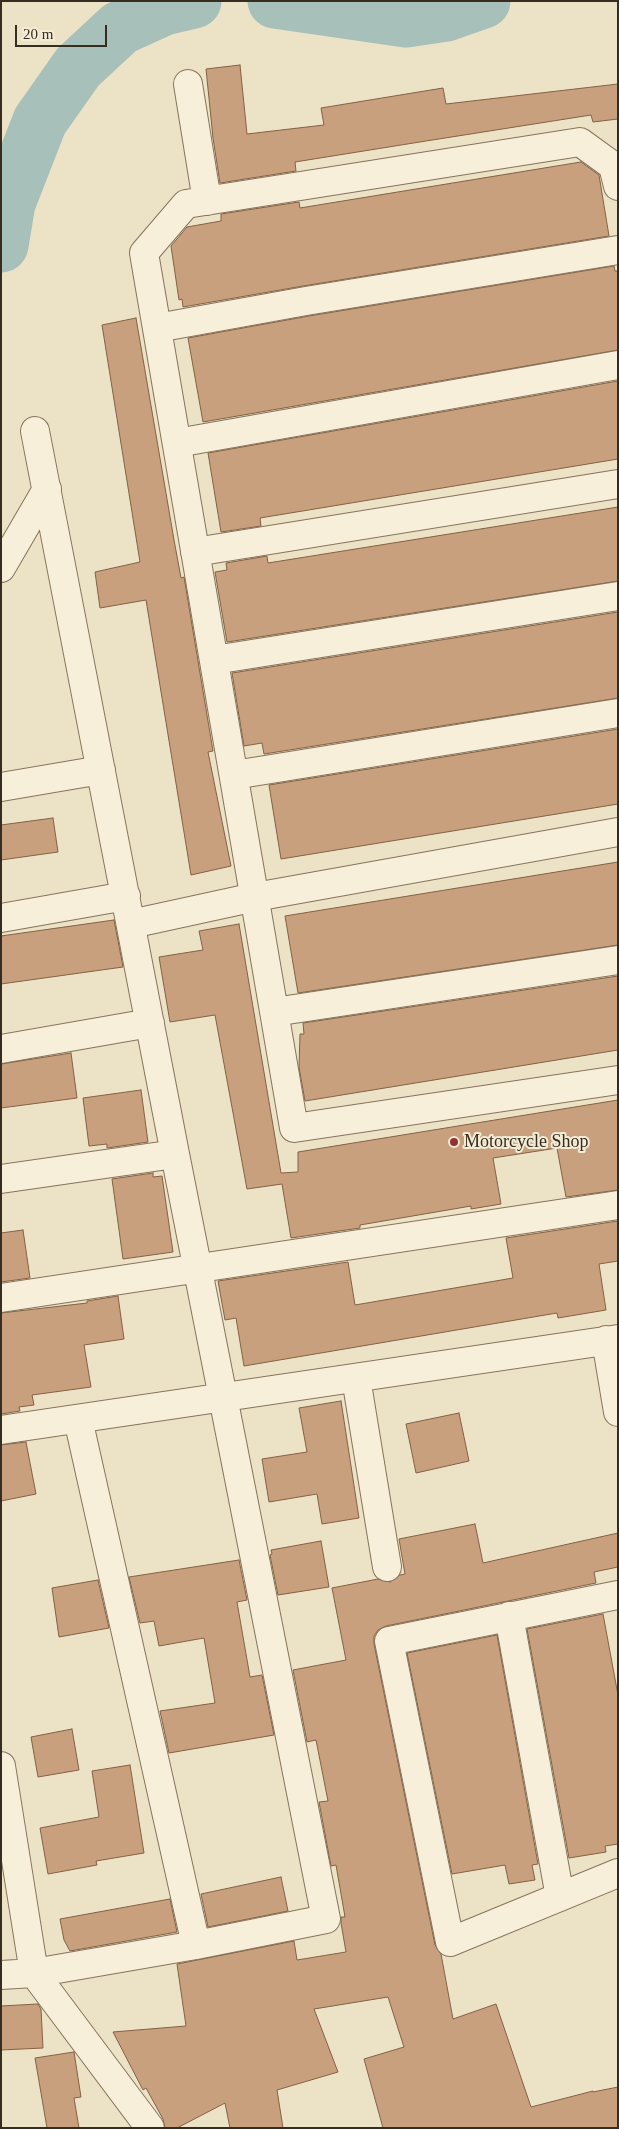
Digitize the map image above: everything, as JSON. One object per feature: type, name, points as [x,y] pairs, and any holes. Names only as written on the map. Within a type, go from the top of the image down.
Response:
[{"type":"street","points":[[188,84],[207,201]]},
{"type":"street","points":[[618,186],[612,166],[580,142],[186,204],[144,254],[294,1128],[618,1080]]},
{"type":"street","points":[[157,328],[306,301],[618,250]]},
{"type":"street","points":[[177,443],[618,365]]},
{"type":"street","points":[[1,1975],[34,1972],[196,1945],[326,1919],[35,431]]},
{"type":"street","points":[[196,552],[618,484]]},
{"type":"street","points":[[1,568],[46,490]]},
{"type":"street","points":[[214,660],[618,596]]},
{"type":"street","points":[[234,775],[618,713]]},
{"type":"street","points":[[1,787],[102,770]]},
{"type":"street","points":[[132,924],[255,897],[618,832]]},
{"type":"street","points":[[1,918],[126,896]]},
{"type":"street","points":[[274,1012],[618,960]]},
{"type":"street","points":[[1,1049],[150,1023]]},
{"type":"street","points":[[1,1179],[175,1154]]},
{"type":"street","points":[[1,1298],[618,1205]]},
{"type":"street","points":[[1,1430],[612,1339],[618,1412]]},
{"type":"street","points":[[356,1378],[387,1566]]},
{"type":"street","points":[[78,1419],[196,1945]]},
{"type":"street","points":[[617,1598],[509,1616],[389,1641],[450,1942],[618,1873]]},
{"type":"street","points":[[509,1616],[560,1897]]},
{"type":"street","points":[[1,1766],[34,1972],[150,2128]]},
{"type":"building","points":[[240,65],[247,134],[324,125],[321,108],[443,88],[446,104],[618,84],[618,119],[593,122],[591,115],[295,162],[296,171],[220,183],[206,69]]},
{"type":"building","points":[[581,162],[599,175],[609,236],[183,307],[182,299],[179,300],[171,246],[187,227],[221,221],[221,214],[299,202],[300,208]]},
{"type":"building","points":[[614,266],[615,271],[618,271],[618,350],[203,422],[188,338],[309,316]]},
{"type":"building","points":[[136,318],[181,578],[184,577],[213,751],[208,752],[231,866],[191,875],[146,600],[100,608],[95,572],[140,562],[102,325]]},
{"type":"building","points":[[618,381],[618,459],[260,518],[261,526],[221,532],[208,453]]},
{"type":"building","points":[[618,507],[618,581],[227,642],[215,572],[227,570],[226,563],[267,556],[268,563]]},
{"type":"building","points":[[618,612],[618,698],[264,754],[262,743],[244,746],[232,673]]},
{"type":"building","points":[[618,729],[618,804],[281,859],[269,785]]},
{"type":"building","points":[[53,818],[58,852],[1,860],[1,825]]},
{"type":"building","points":[[618,862],[618,945],[298,993],[285,916]]},
{"type":"building","points":[[114,920],[123,967],[1,984],[1,936]]},
{"type":"building","points":[[239,924],[281,1173],[298,1172],[298,1152],[618,1100],[618,1190],[566,1197],[557,1148],[493,1158],[501,1204],[471,1209],[471,1206],[360,1225],[360,1228],[291,1238],[282,1184],[247,1189],[215,1015],[170,1022],[159,957],[203,950],[199,931]]},
{"type":"building","points":[[618,976],[618,1050],[305,1101],[299,1067],[300,1034],[304,1034],[303,1023]]},
{"type":"building","points":[[71,1053],[77,1098],[1,1108],[1,1064]]},
{"type":"building","points":[[141,1090],[148,1142],[107,1148],[107,1144],[89,1146],[83,1098]]},
{"type":"building","points":[[153,1173],[153,1177],[162,1176],[173,1252],[123,1259],[112,1179]]},
{"type":"building","points":[[618,1221],[618,1261],[599,1264],[606,1310],[558,1318],[557,1313],[244,1366],[236,1318],[225,1320],[218,1281],[348,1262],[355,1305],[513,1278],[506,1238]]},
{"type":"building","points":[[23,1230],[30,1278],[1,1282],[1,1233]]},
{"type":"building","points":[[118,1296],[124,1339],[84,1345],[91,1387],[32,1395],[34,1405],[19,1407],[20,1411],[1,1414],[1,1313],[87,1303],[87,1301]]},
{"type":"building","points":[[341,1401],[359,1518],[322,1524],[317,1494],[269,1502],[262,1459],[307,1452],[299,1408]]},
{"type":"building","points":[[459,1413],[469,1461],[416,1473],[406,1424]]},
{"type":"building","points":[[26,1442],[36,1494],[1,1501],[1,1445]]},
{"type":"building","points":[[475,1524],[483,1563],[618,1533],[618,1567],[594,1572],[596,1583],[386,1626],[378,1630],[374,1636],[374,1644],[435,1945],[441,1954],[453,2019],[496,2004],[531,2107],[593,2091],[618,2087],[618,2128],[383,2128],[364,2059],[404,2047],[388,1997],[314,2009],[338,2072],[277,2090],[283,2128],[230,2128],[225,2103],[177,2128],[165,2128],[163,2119],[146,2088],[143,2090],[113,2032],[186,2026],[177,1964],[294,1941],[297,1960],[346,1952],[341,1923],[341,1917],[345,1917],[336,1865],[331,1866],[319,1802],[328,1801],[316,1740],[307,1742],[293,1670],[346,1660],[332,1588],[378,1579],[390,1582],[405,1574],[399,1539]]},
{"type":"building","points":[[321,1541],[329,1587],[278,1595],[270,1555],[272,1554],[271,1550]]},
{"type":"building","points":[[239,1560],[247,1600],[237,1602],[250,1677],[262,1675],[274,1735],[169,1753],[160,1711],[215,1703],[204,1638],[159,1646],[154,1621],[140,1623],[129,1577]]},
{"type":"building","points":[[98,1580],[109,1628],[59,1637],[52,1588]]},
{"type":"building","points":[[603,1614],[618,1695],[618,1844],[605,1846],[606,1852],[569,1858],[527,1629]]},
{"type":"building","points":[[497,1635],[538,1864],[532,1865],[535,1880],[509,1884],[505,1865],[452,1874],[407,1653]]},
{"type":"building","points":[[72,1729],[79,1770],[38,1777],[31,1737]]},
{"type":"building","points":[[130,1765],[144,1853],[96,1861],[97,1865],[48,1874],[40,1828],[99,1817],[92,1771]]},
{"type":"building","points":[[281,1877],[288,1911],[208,1927],[201,1894]]},
{"type":"building","points":[[170,1899],[177,1932],[70,1951],[64,1940],[60,1919]]},
{"type":"building","points":[[38,2004],[41,2009],[43,2048],[1,2050],[1,2006]]},
{"type":"building","points":[[74,2052],[81,2097],[74,2098],[79,2128],[47,2128],[35,2058]]},
{"type":"waterway","points":[[1,245],[8,203],[40,121],[78,67],[120,28],[164,8],[194,1]]},
{"type":"waterway","points":[[275,1],[406,20],[446,14],[483,1]]},
{"type":"place","name":"Motorcycle Shop","points":[[454,1142]]}]
